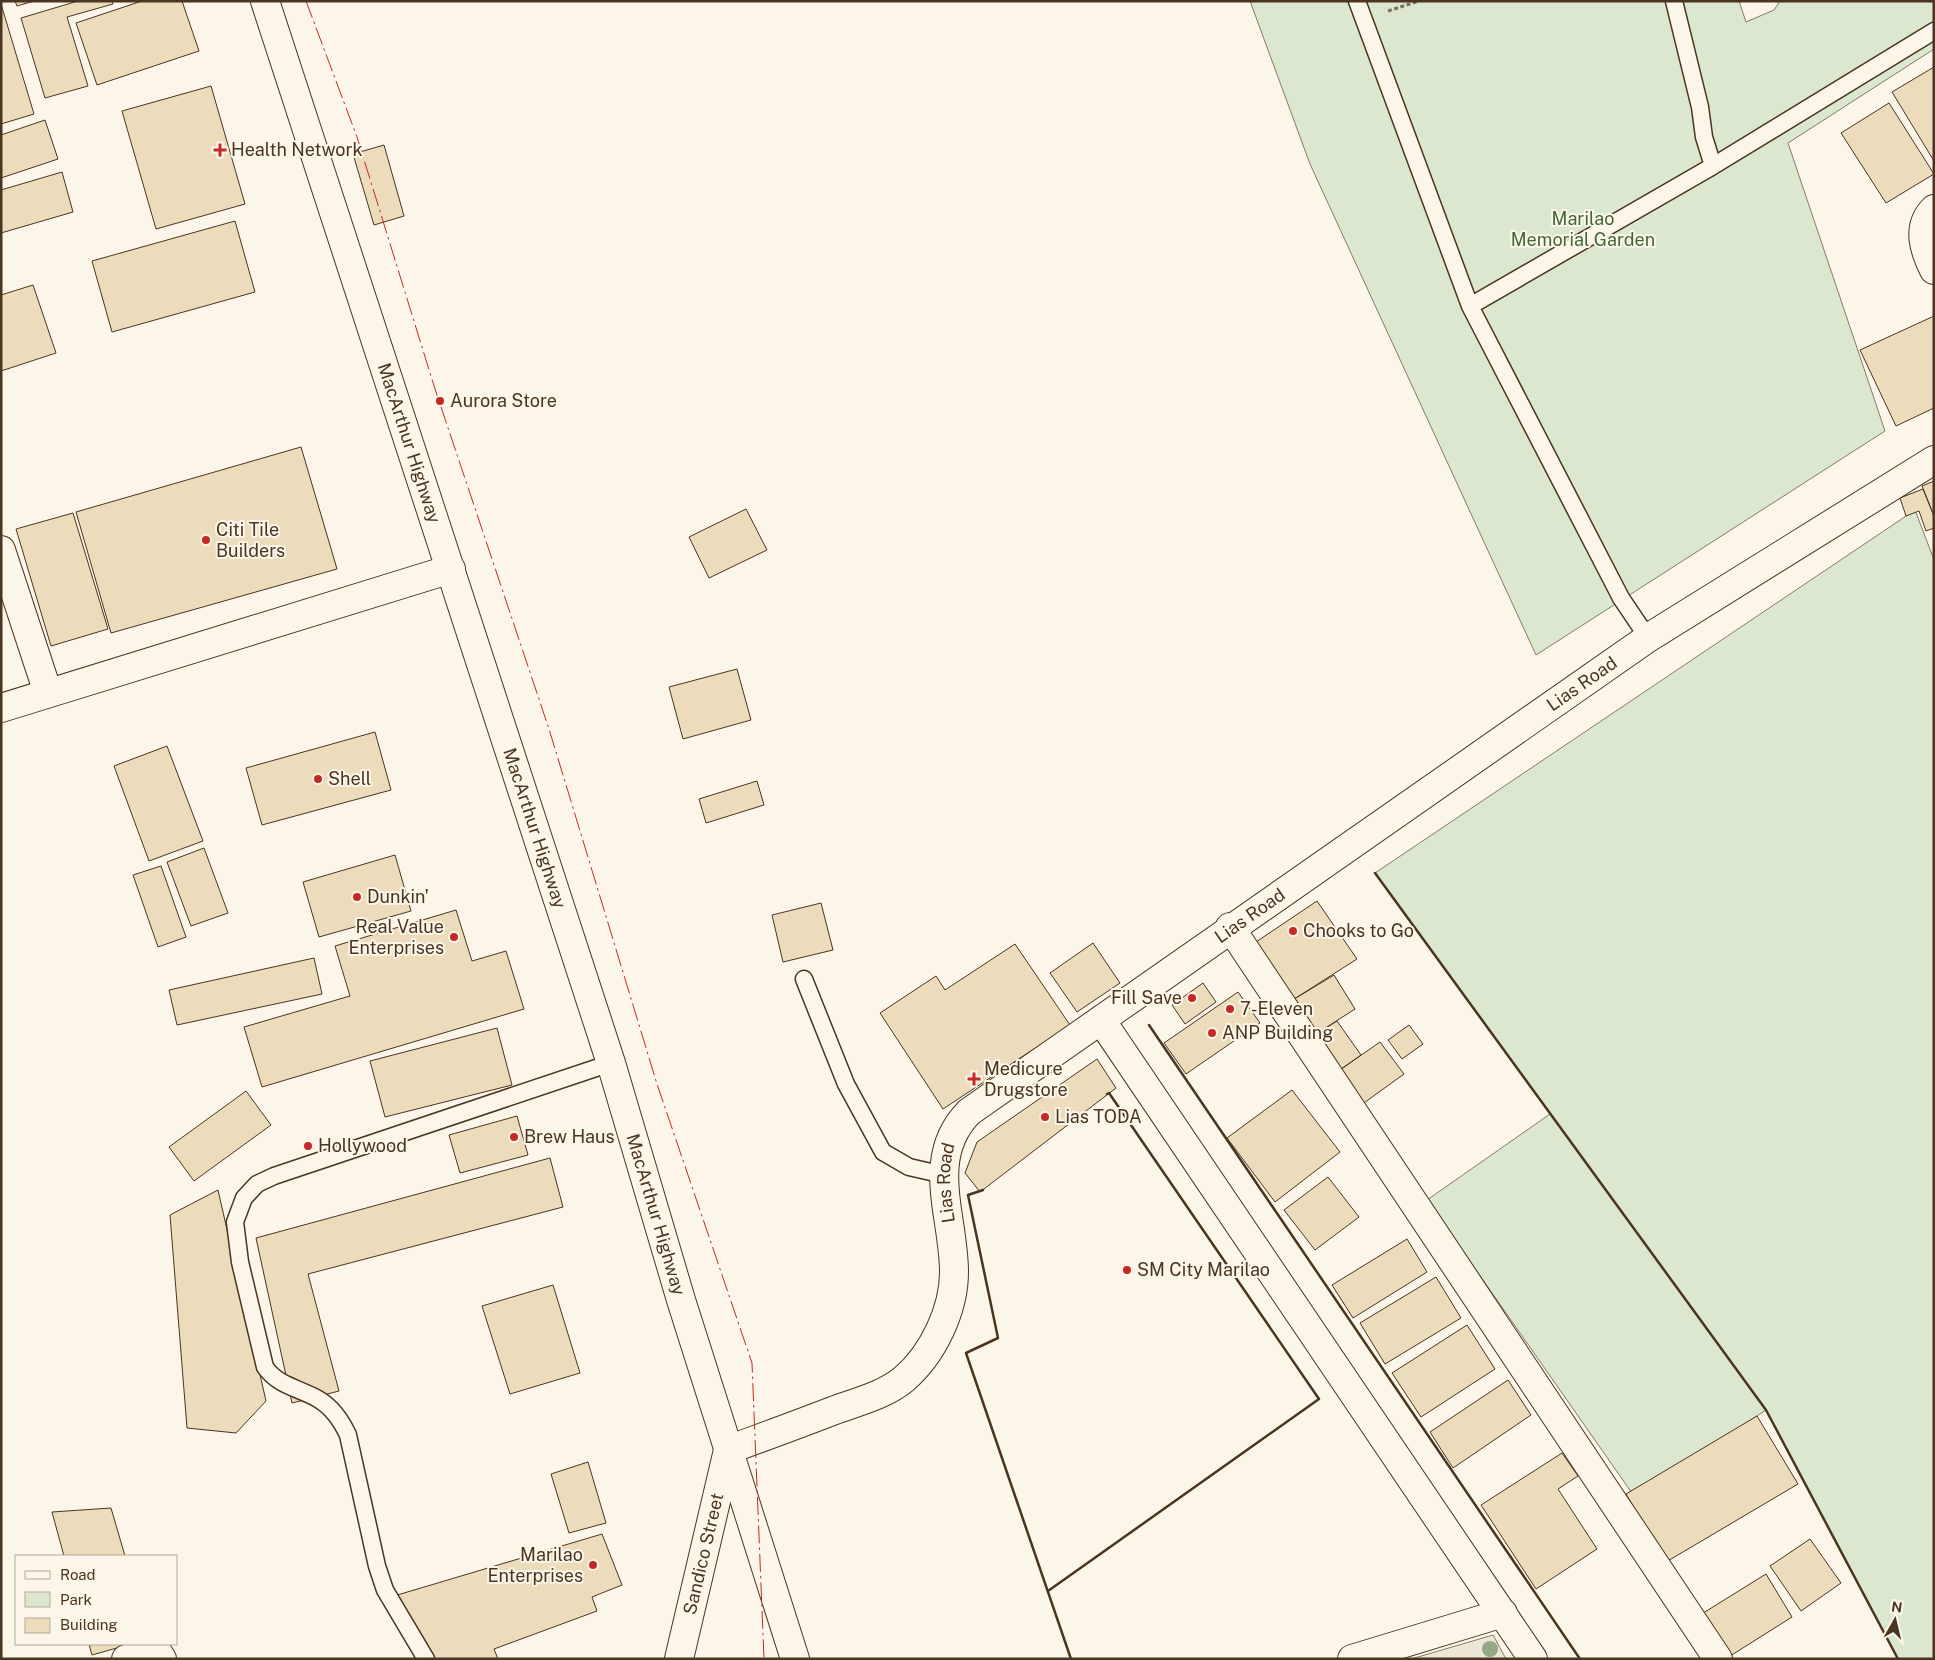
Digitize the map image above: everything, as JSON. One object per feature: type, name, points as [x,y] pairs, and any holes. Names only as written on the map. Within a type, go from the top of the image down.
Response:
[{"type":"main road","name":"MacArthur Highway","points":[[265,1],[474,648],[611,1063],[728,1450],[795,1659]]},
{"type":"main road","points":[[1934,209],[1926,217],[1923,249],[1934,270]]},
{"type":"main road","name":"Lias Road","points":[[728,1450],[871,1397],[902,1380],[924,1359],[944,1318],[951,1296],[954,1273],[944,1175],[952,1134],[969,1112],[1230,927],[1648,638],[1934,460]]},
{"type":"main road","points":[[1,550],[48,693]]},
{"type":"main road","points":[[1,708],[450,569]]},
{"type":"main road","points":[[1230,927],[1718,1659]]},
{"type":"main road","points":[[1101,1020],[1503,1613],[1532,1659]]},
{"type":"main road","name":"Sandico Street","points":[[679,1659],[728,1450]]},
{"type":"main road","points":[[1352,1659],[1503,1613]]},
{"type":"main road","points":[[126,1659],[157,1651],[162,1659]]},
{"type":"lane","points":[[1357,1],[1470,306],[1622,598],[1648,638]]},
{"type":"lane","points":[[1674,1],[1700,107],[1704,137],[1713,166]]},
{"type":"lane","points":[[1470,306],[1713,166],[1934,31]]},
{"type":"lane","points":[[804,979],[846,1084],[883,1152],[909,1166],[944,1175]]},
{"type":"lane","points":[[426,1659],[385,1590],[376,1566],[348,1435],[341,1420],[319,1400],[283,1384],[270,1375],[265,1367],[240,1262],[235,1222],[244,1198],[257,1184],[274,1176],[611,1063]]},
{"type":"green space","name":"Marilao Memorial Garden","points":[[1250,1],[1739,1],[1746,22],[1774,10],[1780,1],[1934,1],[1934,49],[1788,143],[1885,431],[1536,655],[1310,164]]},
{"type":"green space","points":[[1915,510],[1934,560],[1934,1659],[1898,1659],[1766,1410],[1634,1496],[1427,1200],[1550,1114],[1375,873]]},
{"type":"shaded area","points":[[1493,1635],[1506,1659],[1411,1659],[1459,1645]]},
{"type":"building","points":[[15,1],[34,1],[17,6]]},
{"type":"building","points":[[78,1],[112,1],[113,4],[67,17],[88,86],[45,98],[21,18]]},
{"type":"building","points":[[142,1],[182,1],[199,51],[97,85],[76,23]]},
{"type":"building","points":[[1,4],[34,114],[1,124]]},
{"type":"building","points":[[1934,67],[1934,161],[1892,92]]},
{"type":"building","points":[[211,86],[245,204],[156,229],[122,111]]},
{"type":"building","points":[[1889,103],[1934,174],[1886,203],[1841,133]]},
{"type":"building","points":[[45,120],[58,159],[1,178],[1,135]]},
{"type":"building","points":[[384,145],[404,216],[374,225],[353,154]]},
{"type":"building","points":[[62,172],[73,212],[1,233],[1,190]]},
{"type":"building","points":[[235,221],[255,292],[112,332],[92,261]]},
{"type":"building","points":[[33,285],[56,353],[1,371],[1,295]]},
{"type":"building","points":[[1934,316],[1934,408],[1896,426],[1860,350]]},
{"type":"building","name":"Citi Tile Builders","points":[[301,447],[337,569],[111,633],[76,512]]},
{"type":"building","points":[[1934,481],[1934,516],[1922,486]]},
{"type":"building","points":[[1923,489],[1934,516],[1934,528],[1926,531],[1919,511],[1906,516],[1900,498]]},
{"type":"building","points":[[746,509],[767,550],[709,578],[689,537]]},
{"type":"building","points":[[73,513],[108,629],[51,646],[16,529]]},
{"type":"building","points":[[737,669],[751,720],[683,739],[669,687]]},
{"type":"building","name":"Shell","points":[[375,732],[391,790],[262,825],[246,768]]},
{"type":"building","points":[[167,746],[203,841],[149,861],[114,766]]},
{"type":"building","points":[[757,781],[764,805],[706,823],[699,799]]},
{"type":"building","points":[[204,848],[228,913],[191,926],[167,862]]},
{"type":"building","name":"Dunkin'","points":[[395,855],[411,911],[319,937],[303,882]]},
{"type":"building","points":[[161,866],[186,937],[158,947],[133,875]]},
{"type":"building","points":[[1317,901],[1357,959],[1291,1001],[1253,944]]},
{"type":"building","points":[[821,903],[833,950],[783,962],[772,915]]},
{"type":"building","points":[[456,910],[472,961],[506,951],[524,1009],[262,1087],[244,1027],[350,996],[335,946]]},
{"type":"building","points":[[1093,943],[1120,983],[1077,1012],[1050,973]]},
{"type":"building","points":[[1015,944],[1070,1025],[943,1109],[880,1013],[936,976],[945,990]]},
{"type":"building","points":[[314,958],[322,994],[177,1025],[169,990]]},
{"type":"building","points":[[1334,975],[1355,1009],[1313,1036],[1291,1001]]},
{"type":"building","points":[[1203,983],[1216,1002],[1185,1024],[1172,1005]]},
{"type":"building","name":"ANP Building","points":[[1238,992],[1260,1023],[1186,1074],[1164,1043]]},
{"type":"building","points":[[1337,1021],[1361,1055],[1337,1072],[1313,1036]]},
{"type":"building","points":[[1409,1025],[1423,1044],[1402,1059],[1388,1040]]},
{"type":"building","points":[[497,1028],[512,1085],[385,1117],[370,1061]]},
{"type":"building","points":[[1380,1042],[1404,1074],[1361,1105],[1337,1072]]},
{"type":"building","name":"Lias TODA","points":[[1097,1059],[1116,1088],[980,1192],[965,1173],[977,1142]]},
{"type":"building","points":[[1292,1090],[1340,1152],[1275,1202],[1227,1138]]},
{"type":"building","points":[[246,1091],[271,1125],[194,1181],[169,1147]]},
{"type":"building","points":[[517,1116],[528,1155],[460,1173],[449,1135]]},
{"type":"building","points":[[550,1158],[563,1207],[308,1274],[339,1391],[292,1403],[256,1238]]},
{"type":"building","points":[[1328,1177],[1359,1217],[1315,1250],[1284,1210]]},
{"type":"building","points":[[218,1190],[266,1401],[236,1433],[187,1428],[170,1215]]},
{"type":"building","points":[[1407,1239],[1427,1272],[1353,1318],[1332,1285]]},
{"type":"building","points":[[1436,1277],[1461,1318],[1385,1364],[1360,1323]]},
{"type":"building","points":[[553,1285],[580,1373],[510,1394],[482,1306]]},
{"type":"building","points":[[1467,1325],[1495,1369],[1421,1417],[1392,1373]]},
{"type":"building","points":[[1508,1380],[1531,1415],[1453,1468],[1430,1432]]},
{"type":"building","points":[[1757,1416],[1798,1484],[1666,1562],[1626,1494]]},
{"type":"building","points":[[1562,1453],[1578,1476],[1558,1489],[1597,1549],[1536,1589],[1481,1505]]},
{"type":"building","points":[[588,1462],[606,1523],[569,1533],[551,1474]]},
{"type":"building","points":[[111,1508],[125,1555],[64,1555],[52,1512]]},
{"type":"building","points":[[602,1534],[622,1585],[592,1597],[597,1611],[494,1649],[498,1659],[435,1659],[394,1596]]},
{"type":"building","points":[[1810,1539],[1841,1583],[1801,1611],[1770,1566]]},
{"type":"building","points":[[1766,1574],[1792,1617],[1727,1658],[1700,1615]]},
{"type":"building","points":[[89,1645],[127,1645],[92,1655]]},
{"type":"wall","points":[[1375,873],[1766,1410],[1898,1659]]},
{"type":"wall","points":[[1149,1025],[1580,1659]]},
{"type":"wall","points":[[1048,1591],[1319,1399],[1109,1093],[1107,1094]]},
{"type":"wall","points":[[983,1190],[968,1195],[998,1338],[966,1353],[1071,1659]]},
{"type":"power","points":[[306,1],[357,137],[435,389],[549,729],[657,1084],[752,1363],[764,1659]]},
{"type":"place","name":"Health Network","points":[[220,150]]},
{"type":"place","name":"Aurora Store","points":[[440,401]]},
{"type":"place","name":"Citi Tile Builders","points":[[206,540]]},
{"type":"place","name":"Shell","points":[[318,779]]},
{"type":"place","name":"Dunkin'","points":[[357,897]]},
{"type":"place","name":"Chooks to Go","points":[[1293,931]]},
{"type":"place","name":"Real Value Enterprises","points":[[454,937]]},
{"type":"place","name":"Fill Save","points":[[1192,998]]},
{"type":"place","name":"7-Eleven","points":[[1230,1009]]},
{"type":"place","name":"ANP Building","points":[[1212,1033]]},
{"type":"place","name":"Medicure Drugstore","points":[[974,1079]]},
{"type":"place","name":"Lias TODA","points":[[1045,1117]]},
{"type":"place","name":"Brew Haus","points":[[514,1137]]},
{"type":"place","name":"Hollywood","points":[[308,1146]]},
{"type":"place","name":"SM City Marilao","points":[[1127,1270]]},
{"type":"place","name":"Marilao Enterprises","points":[[593,1565]]}]
